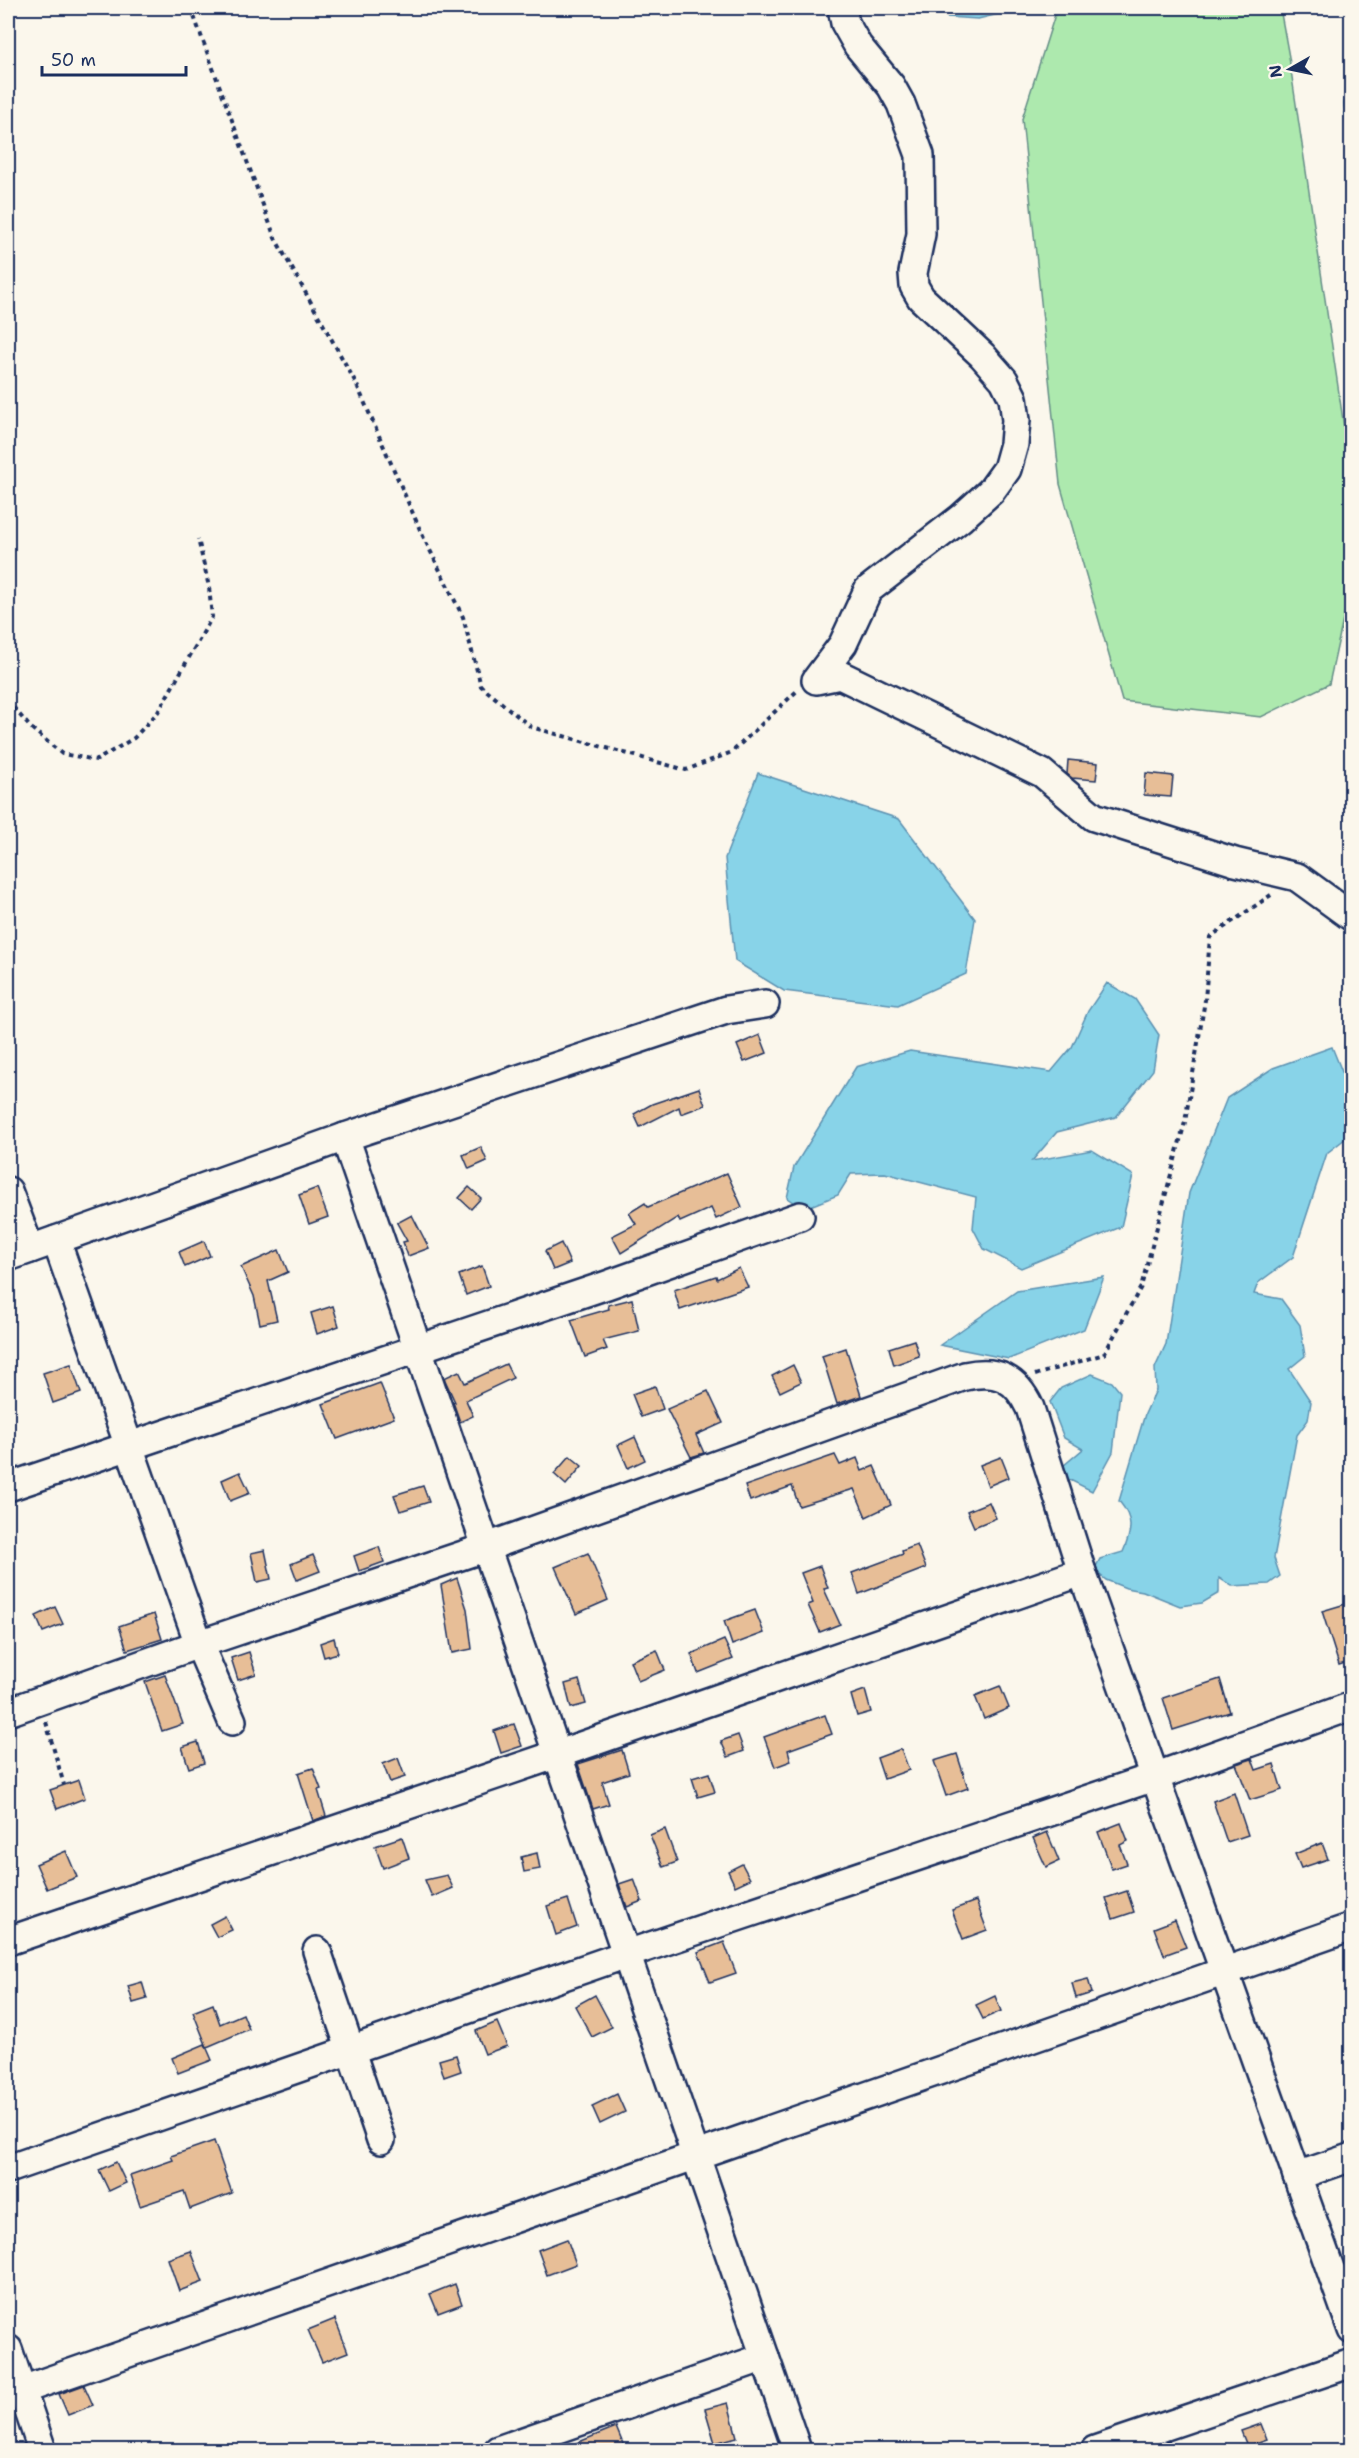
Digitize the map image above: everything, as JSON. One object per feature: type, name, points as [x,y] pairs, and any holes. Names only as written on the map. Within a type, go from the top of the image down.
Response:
[{"type":"street","points":[[842,8],[844,23],[858,46],[891,86],[901,104],[920,155],[921,234],[913,273],[914,286],[921,298],[982,355],[1004,380],[1013,398],[1016,420],[1014,444],[1007,469],[991,490],[961,518],[868,590],[843,644],[816,680],[840,675],[1042,773],[1094,817],[1234,862],[1297,877],[1352,917]]},
{"type":"street","points":[[8,1191],[19,1253],[345,1137],[726,1010],[765,1004]]},
{"type":"street","points":[[345,1137],[797,2451]]},
{"type":"street","points":[[8,1487],[800,1216]]},
{"type":"street","points":[[56,1240],[199,1644],[232,1721]]},
{"type":"street","points":[[8,1712],[199,1644],[487,1547],[965,1376],[981,1372],[997,1375],[1012,1382],[1023,1394],[1030,1408],[1082,1572],[1352,2330]]},
{"type":"street","points":[[8,1941],[558,1754],[1082,1572]]},
{"type":"street","points":[[8,2169],[627,1954],[1154,1777],[1352,1706]]},
{"type":"street","points":[[22,2391],[1352,1927]]},
{"type":"street","points":[[317,1952],[381,2140]]},
{"type":"street","points":[[1298,2176],[1352,2157]]},
{"type":"street","points":[[8,2349],[42,2451]]},
{"type":"street","points":[[498,2451],[765,2357]]},
{"type":"street","points":[[1095,2451],[1352,2362]]},
{"type":"path","points":[[191,8],[275,238],[356,383],[421,532],[463,617],[482,686],[531,727],[686,770],[732,752],[830,660]]},
{"type":"path","points":[[8,701],[30,727],[62,754],[97,760],[134,738],[158,712],[212,617],[209,587],[198,539]]},
{"type":"path","points":[[1012,1382],[1104,1354],[1141,1287],[1185,1122],[1205,1000],[1210,937],[1297,877]]},
{"type":"path","points":[[40,1701],[64,1785]]},
{"type":"green space","points":[[1057,8],[1280,8],[1351,474],[1351,583],[1329,684],[1261,717],[1122,701],[1060,484],[1022,119]]},
{"type":"water","points":[[934,8],[1024,8],[978,19],[947,17]]},
{"type":"water","points":[[1351,65],[1351,164],[1344,104]]},
{"type":"water","points":[[758,773],[899,819],[975,919],[966,974],[898,1005],[784,991],[735,961],[725,858]]},
{"type":"water","points":[[1107,983],[1135,999],[1159,1035],[1153,1070],[1116,1117],[1057,1132],[1032,1161],[1092,1150],[1133,1175],[1121,1227],[1021,1268],[984,1249],[973,1228],[976,1197],[885,1173],[851,1174],[838,1195],[803,1209],[787,1198],[794,1167],[856,1067],[910,1051],[1051,1072],[1072,1047],[1088,1011]]},
{"type":"water","points":[[1332,1047],[1351,1094],[1350,1135],[1327,1153],[1293,1257],[1258,1283],[1254,1294],[1281,1299],[1300,1325],[1305,1356],[1289,1369],[1311,1402],[1308,1420],[1297,1435],[1274,1558],[1280,1576],[1269,1584],[1232,1586],[1219,1578],[1219,1593],[1202,1603],[1180,1606],[1143,1591],[1126,1588],[1106,1580],[1094,1570],[1100,1559],[1123,1552],[1130,1531],[1127,1514],[1119,1501],[1145,1414],[1156,1390],[1155,1368],[1166,1344],[1189,1193],[1227,1098],[1273,1068]]},
{"type":"water","points":[[1104,1277],[1084,1329],[1009,1359],[940,1345],[1017,1291]]},
{"type":"water","points":[[1092,1374],[1112,1382],[1120,1392],[1113,1452],[1092,1491],[1068,1479],[1063,1466],[1083,1449],[1064,1438],[1050,1402],[1061,1388]]},
{"type":"building","points":[[1068,760],[1098,763],[1096,780],[1072,778],[1067,774]]},
{"type":"building","points":[[1146,773],[1173,776],[1171,797],[1144,795]]},
{"type":"building","points":[[760,1035],[767,1053],[744,1062],[737,1045]]},
{"type":"building","points":[[699,1088],[705,1105],[681,1114],[679,1107],[640,1127],[634,1114],[652,1104]]},
{"type":"building","points":[[481,1147],[487,1161],[469,1169],[463,1155]]},
{"type":"building","points":[[727,1173],[742,1207],[716,1219],[711,1208],[680,1222],[678,1217],[621,1253],[612,1236],[636,1224],[629,1213],[645,1203],[648,1207]]},
{"type":"building","points":[[469,1187],[481,1198],[471,1209],[459,1198]]},
{"type":"building","points":[[317,1188],[328,1217],[309,1224],[299,1195]]},
{"type":"building","points":[[412,1215],[429,1248],[408,1256],[403,1242],[407,1241],[397,1223]]},
{"type":"building","points":[[204,1241],[210,1256],[185,1267],[179,1252]]},
{"type":"building","points":[[561,1243],[570,1263],[553,1270],[545,1251]]},
{"type":"building","points":[[279,1250],[288,1272],[268,1281],[277,1320],[260,1324],[254,1296],[241,1267]]},
{"type":"building","points":[[482,1266],[489,1286],[466,1295],[459,1275]]},
{"type":"building","points":[[739,1268],[748,1287],[680,1310],[674,1290],[716,1276],[717,1279]]},
{"type":"building","points":[[632,1299],[639,1331],[603,1340],[607,1349],[585,1357],[571,1320],[609,1309],[608,1305]]},
{"type":"building","points":[[333,1306],[339,1326],[317,1334],[311,1313]]},
{"type":"building","points":[[914,1340],[919,1356],[894,1365],[889,1348]]},
{"type":"building","points":[[846,1348],[861,1396],[837,1404],[822,1356]]},
{"type":"building","points":[[71,1364],[81,1393],[53,1403],[43,1373]]},
{"type":"building","points":[[506,1364],[513,1378],[466,1400],[473,1416],[460,1422],[453,1402],[455,1402],[444,1378],[459,1371],[465,1383]]},
{"type":"building","points":[[793,1365],[801,1382],[780,1392],[772,1376]]},
{"type":"building","points":[[380,1383],[394,1418],[337,1439],[323,1404]]},
{"type":"building","points":[[655,1386],[663,1409],[641,1417],[632,1394]]},
{"type":"building","points":[[708,1391],[723,1423],[696,1435],[704,1453],[691,1457],[667,1409]]},
{"type":"building","points":[[635,1437],[645,1460],[628,1468],[618,1445]]},
{"type":"building","points":[[835,1455],[840,1465],[857,1458],[862,1471],[874,1466],[891,1505],[866,1517],[854,1489],[799,1506],[792,1486],[750,1501],[745,1486]]},
{"type":"building","points":[[570,1456],[582,1466],[566,1485],[554,1474]]},
{"type":"building","points":[[1001,1457],[1009,1477],[988,1486],[980,1465]]},
{"type":"building","points":[[240,1472],[250,1493],[230,1501],[222,1480]]},
{"type":"building","points":[[423,1486],[429,1502],[400,1511],[394,1495]]},
{"type":"building","points":[[989,1502],[996,1518],[974,1527],[967,1511]]},
{"type":"building","points":[[917,1545],[926,1568],[859,1594],[852,1573],[903,1554],[902,1551]]},
{"type":"building","points":[[379,1547],[384,1562],[359,1571],[354,1556]]},
{"type":"building","points":[[265,1550],[271,1579],[257,1582],[251,1553]]},
{"type":"building","points":[[588,1553],[608,1600],[576,1614],[555,1567]]},
{"type":"building","points":[[313,1555],[320,1571],[297,1580],[291,1564]]},
{"type":"building","points":[[820,1566],[828,1588],[824,1589],[840,1624],[820,1632],[808,1605],[813,1603],[801,1573]]},
{"type":"building","points":[[457,1578],[467,1609],[472,1649],[452,1653],[441,1585]]},
{"type":"building","points":[[1352,1602],[1352,1661],[1339,1665],[1322,1611]]},
{"type":"building","points":[[55,1607],[63,1624],[43,1632],[36,1616]]},
{"type":"building","points":[[755,1610],[764,1633],[732,1645],[724,1621]]},
{"type":"building","points":[[154,1614],[162,1639],[127,1650],[119,1626]]},
{"type":"building","points":[[334,1638],[338,1653],[324,1657],[320,1643]]},
{"type":"building","points":[[724,1640],[733,1659],[698,1673],[691,1654]]},
{"type":"building","points":[[657,1650],[665,1670],[638,1681],[630,1661]]},
{"type":"building","points":[[249,1652],[256,1674],[238,1680],[231,1658]]},
{"type":"building","points":[[165,1675],[183,1724],[162,1731],[145,1682]]},
{"type":"building","points":[[1220,1679],[1230,1712],[1173,1730],[1163,1698]]},
{"type":"building","points":[[579,1680],[586,1704],[571,1708],[565,1684]]},
{"type":"building","points":[[1000,1686],[1009,1708],[984,1719],[975,1696]]},
{"type":"building","points":[[865,1690],[871,1712],[857,1716],[851,1695]]},
{"type":"building","points":[[825,1715],[832,1734],[788,1750],[791,1761],[775,1767],[764,1737]]},
{"type":"building","points":[[514,1724],[522,1746],[501,1753],[494,1731]]},
{"type":"building","points":[[738,1735],[744,1751],[728,1757],[721,1741]]},
{"type":"building","points":[[198,1742],[204,1763],[189,1768],[182,1747]]},
{"type":"building","points":[[901,1749],[909,1770],[884,1779],[877,1758]]},
{"type":"building","points":[[622,1750],[629,1773],[602,1782],[609,1804],[593,1809],[578,1764]]},
{"type":"building","points":[[957,1754],[968,1788],[946,1796],[934,1761]]},
{"type":"building","points":[[398,1758],[405,1777],[390,1782],[383,1764]]},
{"type":"building","points":[[1252,1759],[1256,1770],[1274,1764],[1282,1790],[1250,1800],[1236,1764]]},
{"type":"building","points":[[313,1768],[321,1789],[318,1790],[326,1816],[313,1821],[298,1773]]},
{"type":"building","points":[[709,1773],[715,1792],[698,1797],[692,1778]]},
{"type":"building","points":[[79,1780],[85,1798],[57,1809],[50,1790]]},
{"type":"building","points":[[1234,1793],[1248,1835],[1227,1842],[1213,1801]]},
{"type":"building","points":[[1121,1823],[1128,1841],[1120,1845],[1127,1864],[1112,1869],[1098,1832]]},
{"type":"building","points":[[665,1829],[677,1862],[663,1867],[650,1835]]},
{"type":"building","points":[[1047,1832],[1059,1861],[1046,1867],[1033,1838]]},
{"type":"building","points":[[402,1837],[409,1858],[383,1868],[375,1846]]},
{"type":"building","points":[[1322,1843],[1328,1859],[1301,1868],[1295,1854]]},
{"type":"building","points":[[66,1851],[77,1877],[47,1889],[36,1864]]},
{"type":"building","points":[[537,1853],[540,1869],[524,1872],[521,1857]]},
{"type":"building","points":[[742,1864],[750,1879],[735,1886],[728,1871]]},
{"type":"building","points":[[447,1875],[453,1888],[432,1897],[425,1880]]},
{"type":"building","points":[[634,1879],[642,1901],[627,1907],[619,1884]]},
{"type":"building","points":[[1127,1891],[1134,1912],[1113,1919],[1106,1898]]},
{"type":"building","points":[[568,1899],[577,1927],[556,1935],[547,1906]]},
{"type":"building","points":[[976,1901],[987,1930],[963,1939],[952,1910]]},
{"type":"building","points":[[225,1916],[232,1930],[217,1937],[210,1924]]},
{"type":"building","points":[[1175,1920],[1186,1947],[1164,1955],[1154,1928]]},
{"type":"building","points":[[724,1942],[736,1973],[710,1982],[698,1952]]},
{"type":"building","points":[[1088,1979],[1092,1993],[1076,1998],[1072,1983]]},
{"type":"building","points":[[142,1982],[147,1999],[133,2003],[128,1986]]},
{"type":"building","points":[[595,1995],[612,2027],[592,2037],[575,2006]]},
{"type":"building","points":[[995,1996],[1001,2011],[983,2019],[976,2005]]},
{"type":"building","points":[[213,2004],[220,2024],[243,2014],[249,2029],[207,2047],[193,2012]]},
{"type":"building","points":[[497,2022],[507,2046],[485,2054],[476,2031]]},
{"type":"building","points":[[205,2044],[212,2060],[178,2073],[172,2058]]},
{"type":"building","points":[[456,2055],[461,2071],[444,2077],[439,2060]]},
{"type":"building","points":[[617,2094],[625,2112],[600,2124],[592,2106]]},
{"type":"building","points":[[214,2141],[232,2193],[190,2209],[184,2191],[140,2206],[130,2175],[173,2160],[171,2156]]},
{"type":"building","points":[[116,2162],[126,2183],[109,2191],[99,2170]]},
{"type":"building","points":[[567,2239],[576,2264],[547,2275],[538,2250]]},
{"type":"building","points":[[191,2251],[203,2282],[179,2291],[168,2259]]},
{"type":"building","points":[[455,2284],[462,2304],[438,2313],[430,2294]]},
{"type":"building","points":[[335,2319],[348,2352],[322,2362],[308,2330]]},
{"type":"building","points":[[84,2385],[93,2405],[68,2415],[59,2394]]},
{"type":"building","points":[[728,2403],[737,2437],[715,2443],[705,2409]]},
{"type":"building","points":[[1261,2424],[1267,2439],[1247,2446],[1241,2431]]},
{"type":"building","points":[[616,2427],[626,2451],[559,2451],[559,2450]]}]
